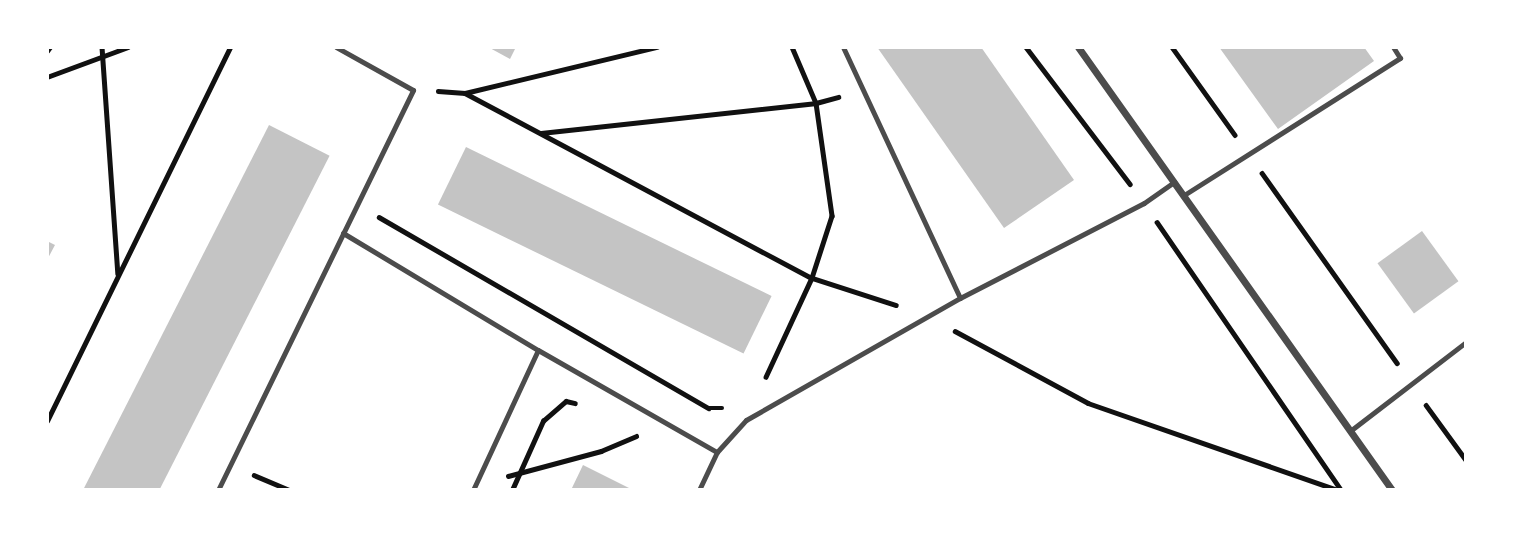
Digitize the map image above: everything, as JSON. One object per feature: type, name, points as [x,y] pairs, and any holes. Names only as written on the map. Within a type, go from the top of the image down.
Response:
[{"type":"street","points":[[1079,47],[1392,490]]},
{"type":"lane","points":[[218,490],[413,90],[335,47]]},
{"type":"lane","points":[[843,47],[960,298]]},
{"type":"lane","points":[[1184,195],[1400,58],[1393,47]]},
{"type":"lane","points":[[699,490],[718,452],[746,420],[960,298],[1144,203],[1174,182]]},
{"type":"lane","points":[[343,233],[538,350],[718,452]]},
{"type":"lane","points":[[1350,430],[1466,342]]},
{"type":"lane","points":[[475,487],[538,350]]},
{"type":"path","points":[[102,47],[105,56],[118,275]]},
{"type":"path","points":[[47,77],[128,47]]},
{"type":"path","points":[[47,421],[230,47]]},
{"type":"path","points":[[657,47],[465,93],[812,278],[929,316],[971,342],[1088,403],[1339,490]]},
{"type":"path","points":[[746,420],[812,278],[832,216],[816,103],[792,47]]},
{"type":"path","points":[[1026,47],[1144,203],[1339,490]]},
{"type":"path","points":[[1172,47],[1466,460]]},
{"type":"path","points":[[540,134],[816,103],[863,90]]},
{"type":"path","points":[[357,204],[709,408]]},
{"type":"path","points":[[512,490],[543,421],[566,401],[579,404]]},
{"type":"path","points":[[475,487],[601,451],[709,408],[727,407]]},
{"type":"building","points":[[488,47],[516,47],[510,59]]},
{"type":"building","points":[[877,47],[981,47],[1074,180],[1004,228]]},
{"type":"building","points":[[1219,47],[1364,47],[1374,61],[1278,129]]},
{"type":"building","points":[[269,125],[330,156],[159,490],[83,490]]},
{"type":"building","points":[[466,147],[772,296],[744,354],[438,205]]},
{"type":"building","points":[[1422,231],[1458,281],[1414,313],[1378,263]]},
{"type":"building","points":[[47,241],[55,245],[47,260]]},
{"type":"building","points":[[583,465],[633,490],[571,490]]}]
